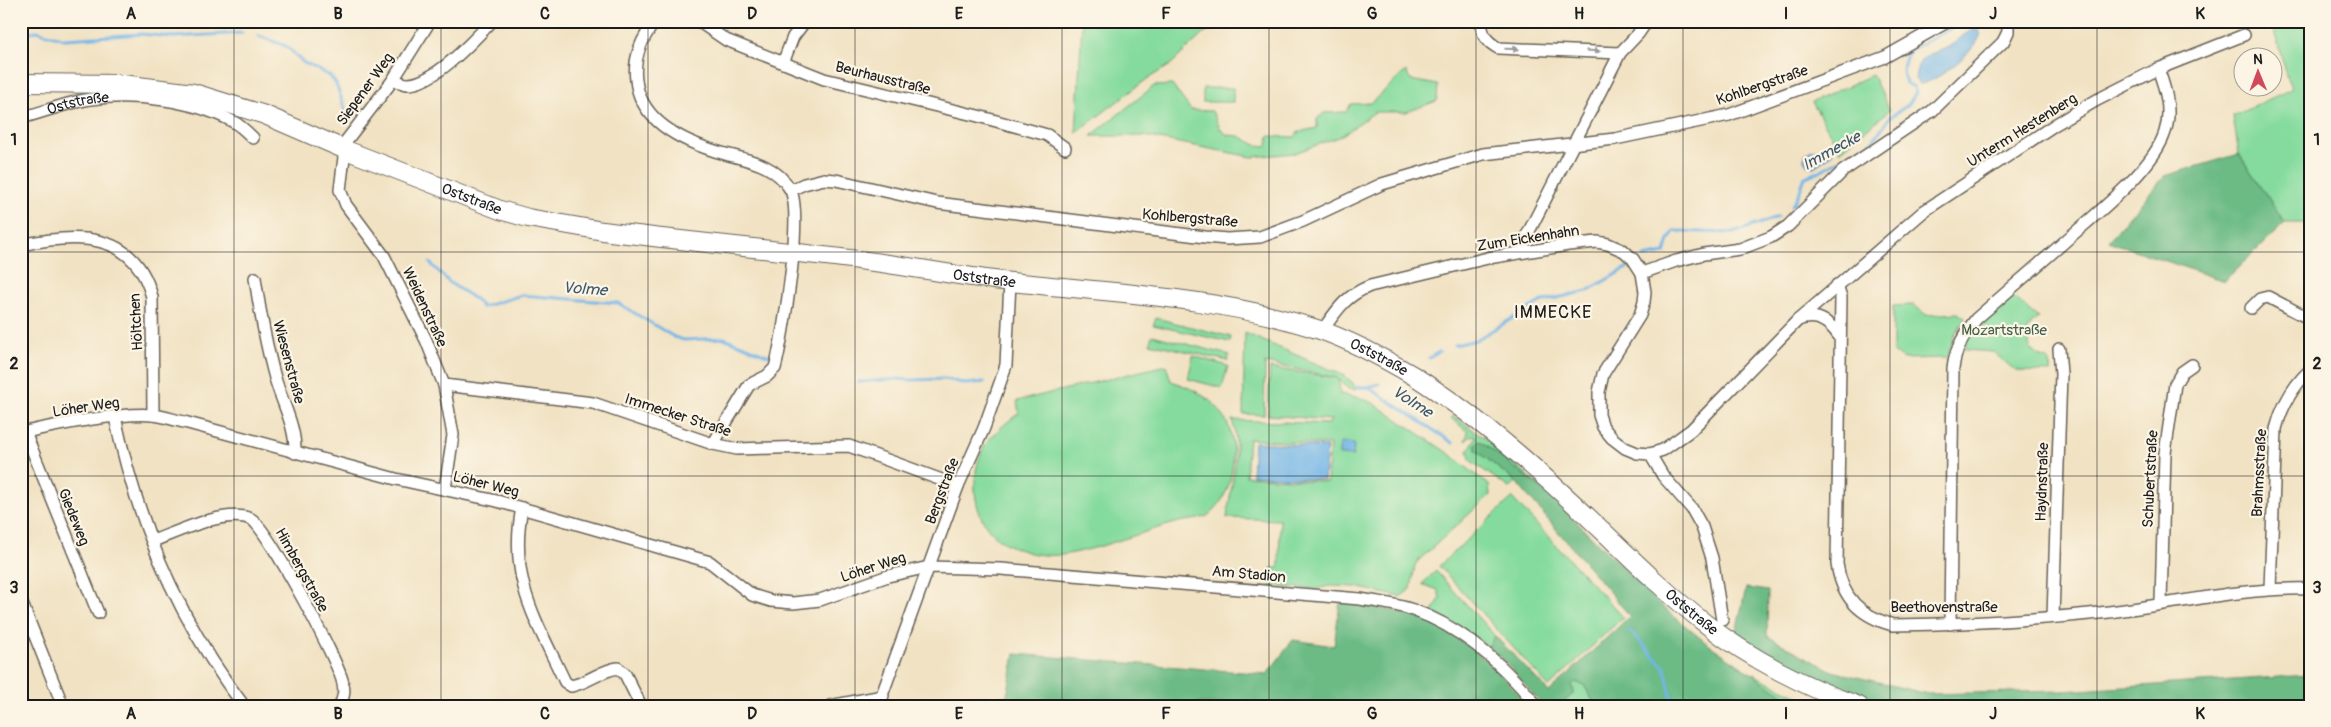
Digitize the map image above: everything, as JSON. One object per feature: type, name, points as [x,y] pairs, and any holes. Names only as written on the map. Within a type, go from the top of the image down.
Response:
[{"type":"main road","name":"Oststraße","points":[[21,83],[98,83],[165,94],[194,93],[264,116],[500,210],[528,218],[603,231],[794,252],[1010,282],[1179,300],[1247,312],[1322,331],[1411,374],[1491,431],[1529,462],[1657,583],[1708,626],[1784,673],[1813,688],[1859,706]]},
{"type":"street","name":"Siepener Weg","points":[[346,150],[346,141],[393,80],[430,21]]},
{"type":"street","points":[[393,80],[406,84],[420,81],[448,64],[492,21]]},
{"type":"street","points":[[656,21],[647,32],[637,52],[634,72],[637,90],[642,103],[650,114],[668,129],[690,141],[766,166],[780,175],[791,190],[795,211],[794,252],[775,368],[768,376],[749,385],[713,444]]},
{"type":"street","name":"Beurhausstraße","points":[[698,21],[726,40],[824,79],[978,116],[1046,135],[1065,148]]},
{"type":"street","points":[[783,63],[793,37],[805,21]]},
{"type":"street","points":[[1481,21],[1482,32],[1488,42],[1498,48],[1620,53]]},
{"type":"street","points":[[1525,252],[1523,243],[1575,143],[1593,103],[1620,53],[1638,34],[1647,21]]},
{"type":"street","name":"Kohlbergstraße","points":[[791,190],[804,184],[824,179],[836,180],[937,203],[1205,237],[1249,238],[1270,234],[1382,184],[1430,168],[1482,154],[1614,139],[1729,114],[1885,57],[1948,21]]},
{"type":"street","points":[[1722,620],[1712,558],[1702,527],[1692,509],[1663,476],[1650,454],[1637,453],[1625,448],[1612,438],[1603,427],[1599,415],[1598,403],[1603,374],[1640,316],[1646,292],[1642,273],[1676,261],[1748,246],[1771,237],[1788,226],[1843,171],[1932,111],[2003,42],[2008,32],[2008,21]]},
{"type":"street","name":"Unterm Hestenberg","points":[[1650,454],[1664,450],[1691,430],[1797,321],[1924,212],[2056,124],[2158,70],[2244,35]]},
{"type":"street","points":[[1950,624],[1953,369],[1956,352],[1962,338],[1976,319],[2094,216],[2128,184],[2153,154],[2165,134],[2168,119],[2164,85],[2158,70]]},
{"type":"street","name":"Oststraße","points":[[21,118],[90,99],[165,94],[232,122],[253,138]]},
{"type":"street","name":"Weidenstraße","points":[[346,150],[340,190],[346,205],[384,256],[422,332],[444,385],[453,435],[445,489]]},
{"type":"street","name":"Höltchen","points":[[21,245],[44,240],[85,239],[103,242],[130,255],[147,280],[152,297],[153,415]]},
{"type":"street","name":"Zum Eickenhahn","points":[[1322,331],[1344,301],[1356,292],[1370,286],[1525,252],[1579,243],[1608,244],[1633,259],[1642,273]]},
{"type":"street","name":"Wiesenstraße","points":[[255,278],[264,335],[275,380],[296,438],[295,452]]},
{"type":"street","name":"Bergstraße","points":[[881,701],[958,486],[984,428],[1006,365],[1010,282]]},
{"type":"street","points":[[1837,285],[1841,297],[1839,336]]},
{"type":"street","points":[[2251,308],[2260,299],[2268,297],[2310,319]]},
{"type":"street","points":[[1797,321],[1808,317],[1819,318],[1828,322],[1839,336]]},
{"type":"street","name":"Beethovenstraße","points":[[1839,336],[1837,564],[1843,591],[1864,612],[1876,620],[1893,625],[1950,624],[2053,617],[2110,612],[2161,603],[2270,589],[2310,589]]},
{"type":"street","name":"Haydnstraße","points":[[2053,617],[2061,374],[2059,349]]},
{"type":"street","name":"Schubertstraße","points":[[2161,603],[2165,453],[2175,384],[2182,372],[2192,365]]},
{"type":"street","name":"Brahmsstraße","points":[[2270,589],[2276,429],[2279,414],[2288,396],[2310,370]]},
{"type":"street","name":"Immecker Straße","points":[[444,385],[593,403],[713,444],[737,449],[849,446],[958,486]]},
{"type":"street","name":"Löher Weg","points":[[23,432],[114,418],[153,415],[396,479],[522,508],[710,562],[752,595],[771,601],[793,603],[820,600],[888,576],[928,567]]},
{"type":"street","points":[[114,418],[129,478],[175,596],[220,675],[244,706]]},
{"type":"street","name":"Giedeweg","points":[[23,432],[98,613]]},
{"type":"street","points":[[522,508],[518,530],[518,562],[521,582],[564,682],[571,686],[581,684],[609,669],[618,668],[625,674],[641,706]]},
{"type":"street","name":"Himbergstraße","points":[[153,541],[197,524],[225,517],[242,516],[252,520],[265,535],[339,668],[344,695],[340,706]]},
{"type":"street","name":"Am Stadion","points":[[928,567],[1001,568],[1170,581],[1342,596],[1403,607],[1426,615],[1473,642],[1492,657],[1535,703]]},
{"type":"street","points":[[21,601],[63,706]]},
{"type":"street","points":[[830,706],[881,701]]},
{"type":"green space","points":[[1082,21],[1233,21],[1203,34],[1169,66],[1147,79],[1076,133]]},
{"type":"green space","points":[[2271,21],[2310,21],[2310,223],[2285,223],[2239,154],[2233,116],[2272,98],[2284,98],[2284,92],[2291,89],[2284,65],[2284,48],[2279,48]]},
{"type":"green space","points":[[1406,71],[1410,80],[1438,85],[1437,101],[1406,112],[1375,112],[1341,136],[1295,153],[1252,157],[1144,136],[1091,136],[1154,86],[1172,85],[1191,110],[1212,111],[1221,130],[1228,135],[1239,136],[1256,145],[1267,146],[1269,136],[1295,137],[1298,132],[1317,128],[1317,119],[1324,113],[1346,112],[1351,104],[1371,103]]},
{"type":"green space","points":[[1872,75],[1890,110],[1840,151],[1812,102]]},
{"type":"green space","points":[[1203,88],[1233,88],[1233,102],[1203,102]]},
{"type":"green space","points":[[2239,154],[2285,223],[2224,281],[2108,241],[2165,176]]},
{"type":"green space","name":"Mozartstraße","points":[[2003,299],[2016,299],[2038,318],[2028,330],[2028,342],[2030,348],[2048,359],[2051,372],[2016,371],[1993,352],[1965,350],[1966,342],[1974,328]]},
{"type":"green space","name":"Mozartstraße","points":[[1914,305],[1926,315],[1958,313],[1965,318],[1955,334],[1947,358],[1903,359],[1893,352],[1893,306]]},
{"type":"green space","points":[[1156,318],[1231,337],[1230,342],[1153,325]]},
{"type":"green space","points":[[1245,333],[1343,375],[1352,382],[1356,390],[1348,389],[1339,379],[1340,394],[1361,398],[1373,403],[1451,455],[1489,485],[1490,495],[1419,560],[1415,565],[1411,589],[1400,597],[1356,587],[1330,586],[1315,589],[1270,586],[1271,568],[1279,568],[1280,520],[1227,518],[1236,455],[1235,431],[1232,420],[1329,424],[1331,420],[1268,415],[1270,368],[1338,378],[1265,363],[1264,415],[1243,414]],"holes":[[[1249,439],[1330,445],[1327,482],[1246,476]]]},
{"type":"green space","points":[[1152,335],[1229,355],[1228,361],[1150,343]]},
{"type":"green space","points":[[1193,356],[1228,366],[1222,388],[1188,379]]},
{"type":"green space","points":[[1166,365],[1171,381],[1183,385],[1214,404],[1227,423],[1231,434],[1233,457],[1231,474],[1226,491],[1217,507],[1208,515],[1200,518],[1164,526],[1092,549],[1062,555],[1035,554],[1008,545],[998,539],[986,526],[977,505],[975,493],[976,469],[984,447],[991,437],[1019,413],[1017,401]]},
{"type":"green space","points":[[1453,416],[1485,438],[1547,493],[1480,441],[1476,450],[1516,482],[1509,488],[1471,461],[1468,451],[1476,437],[1473,435],[1465,441],[1468,432],[1451,418]]},
{"type":"green space","points":[[1479,440],[1547,493],[1664,608],[1705,642],[1799,706],[1596,706],[1584,685],[1575,682],[1572,685],[1574,693],[1559,706],[1543,706],[1509,666],[1488,647],[1495,636],[1549,692],[1630,616],[1516,482],[1476,450],[1475,444]]},
{"type":"green space","points":[[1512,498],[1623,617],[1549,687],[1439,566]]},
{"type":"green space","points":[[1436,571],[1495,636],[1488,647],[1466,631],[1433,613],[1440,598],[1438,590],[1422,584]]},
{"type":"green space","points":[[1746,588],[1768,591],[1767,636],[1832,671],[1928,694],[2063,691],[2310,675],[2310,706],[1894,706],[1836,692],[1781,666],[1735,636]]},
{"type":"green space","points":[[1340,602],[1407,614],[1449,632],[1492,666],[1529,706],[1264,706],[1210,703],[1157,706],[926,706],[929,699],[1007,696],[1015,654],[1267,674],[1293,640],[1334,646]]},
{"type":"green space","points":[[1747,671],[1818,706],[1799,706]]},
{"type":"green space","points":[[1575,682],[1584,685],[1596,706],[1559,706],[1574,693],[1572,685]]},
{"type":"water","points":[[1973,30],[1978,30],[1980,36],[1963,58],[1935,79],[1919,84],[1915,79],[1917,69],[1924,58],[1950,46]]},
{"type":"water","points":[[1827,147],[1833,151],[1830,156],[1814,167],[1808,166],[1804,160],[1807,153]]},
{"type":"water","points":[[1254,442],[1327,447],[1324,480],[1252,475]]},
{"type":"water","points":[[1340,443],[1354,444],[1353,456],[1339,455]]},
{"type":"waterway","name":"Immecke","points":[[1792,206],[1805,177],[1818,172],[1872,142],[1890,117],[1908,105],[1916,93],[1914,87],[1906,83],[1903,70],[1904,62],[1910,50],[1966,21]]},
{"type":"waterway","name":"Volme","points":[[21,34],[36,31],[65,39],[141,34],[173,37],[242,33]]},
{"type":"waterway","name":"Volme","points":[[259,36],[286,46],[304,63],[330,76],[336,84],[348,117]]},
{"type":"waterway","name":"Immecke","points":[[1644,257],[1665,253],[1674,231],[1733,233],[1778,217]]},
{"type":"waterway","name":"Volme","points":[[430,263],[450,283],[475,299],[482,307],[522,295],[618,303],[674,337],[684,340],[724,338],[772,357]]},
{"type":"waterway","name":"Immecke","points":[[1455,345],[1476,340],[1540,302],[1587,291],[1627,268]]},
{"type":"waterway","name":"Immecke","points":[[1429,358],[1439,352]]},
{"type":"waterway","name":"Volme","points":[[859,382],[898,379],[946,379],[966,384],[984,382]]},
{"type":"waterway","name":"Immecke","points":[[1368,387],[1379,384]]},
{"type":"waterway","name":"Volme","points":[[1357,387],[1368,387],[1453,443]]},
{"type":"waterway","name":"Volme","points":[[1630,631],[1665,668],[1673,706]]},
{"type":"district","name":"IMMECKE","points":[[1553,312]]}]
